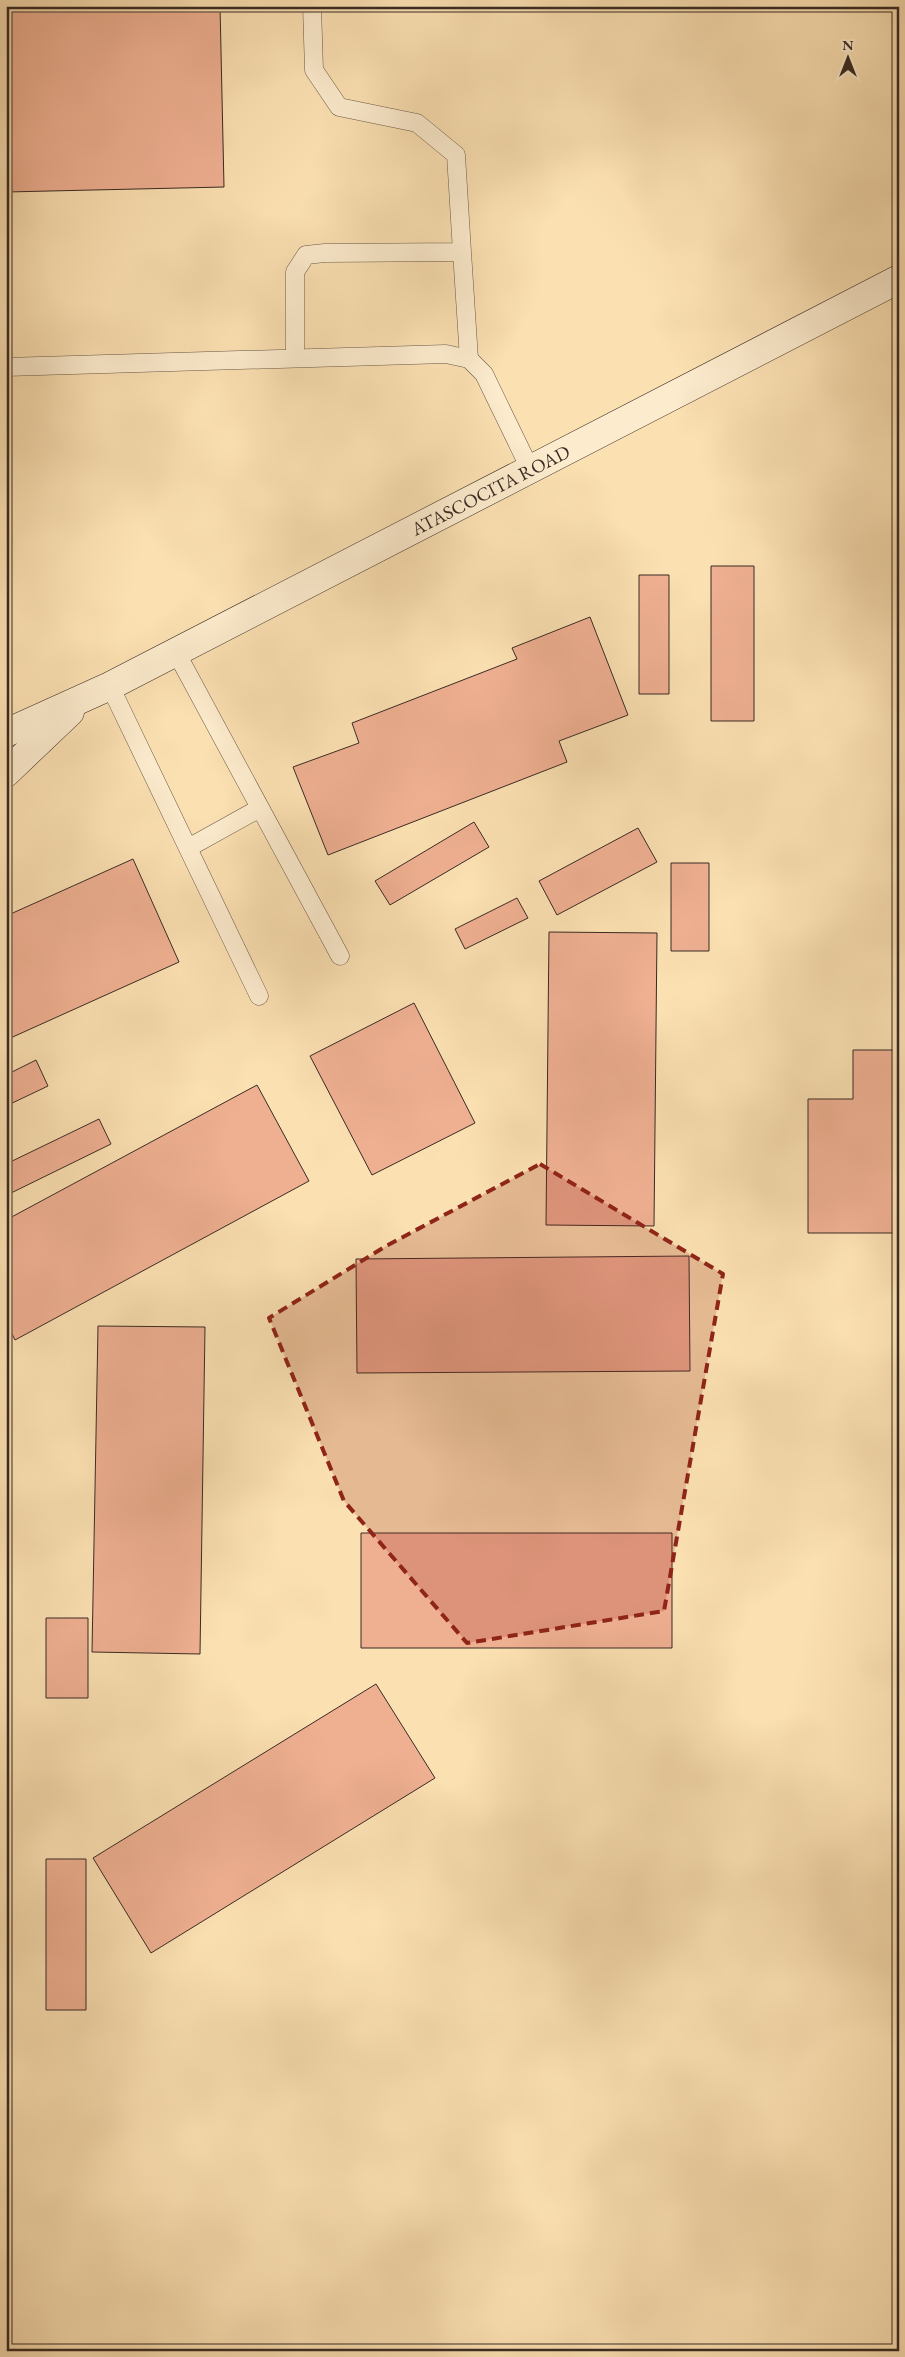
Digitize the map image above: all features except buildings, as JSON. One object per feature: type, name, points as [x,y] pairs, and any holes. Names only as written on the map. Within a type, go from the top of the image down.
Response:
[{"type":"main road","name":"ATASCOCITA ROAD","points":[[6,733],[110,686],[899,279]]},
{"type":"main road","name":"ATASCOCITA ROAD","points":[[6,773],[83,699]]},
{"type":"lane","points":[[312,6],[314,70],[339,107],[417,124],[456,155],[469,359]]},
{"type":"lane","points":[[295,358],[295,272],[306,255],[325,252],[462,252]]},
{"type":"lane","points":[[6,367],[446,354],[469,359],[484,374],[530,469]]},
{"type":"lane","points":[[176,652],[340,956]]},
{"type":"lane","points":[[110,686],[259,996]]},
{"type":"lane","points":[[188,848],[260,808]]},
{"type":"highlighted area","points":[[540,1164],[723,1274],[664,1611],[467,1643],[344,1501],[269,1318],[386,1246]]}]
